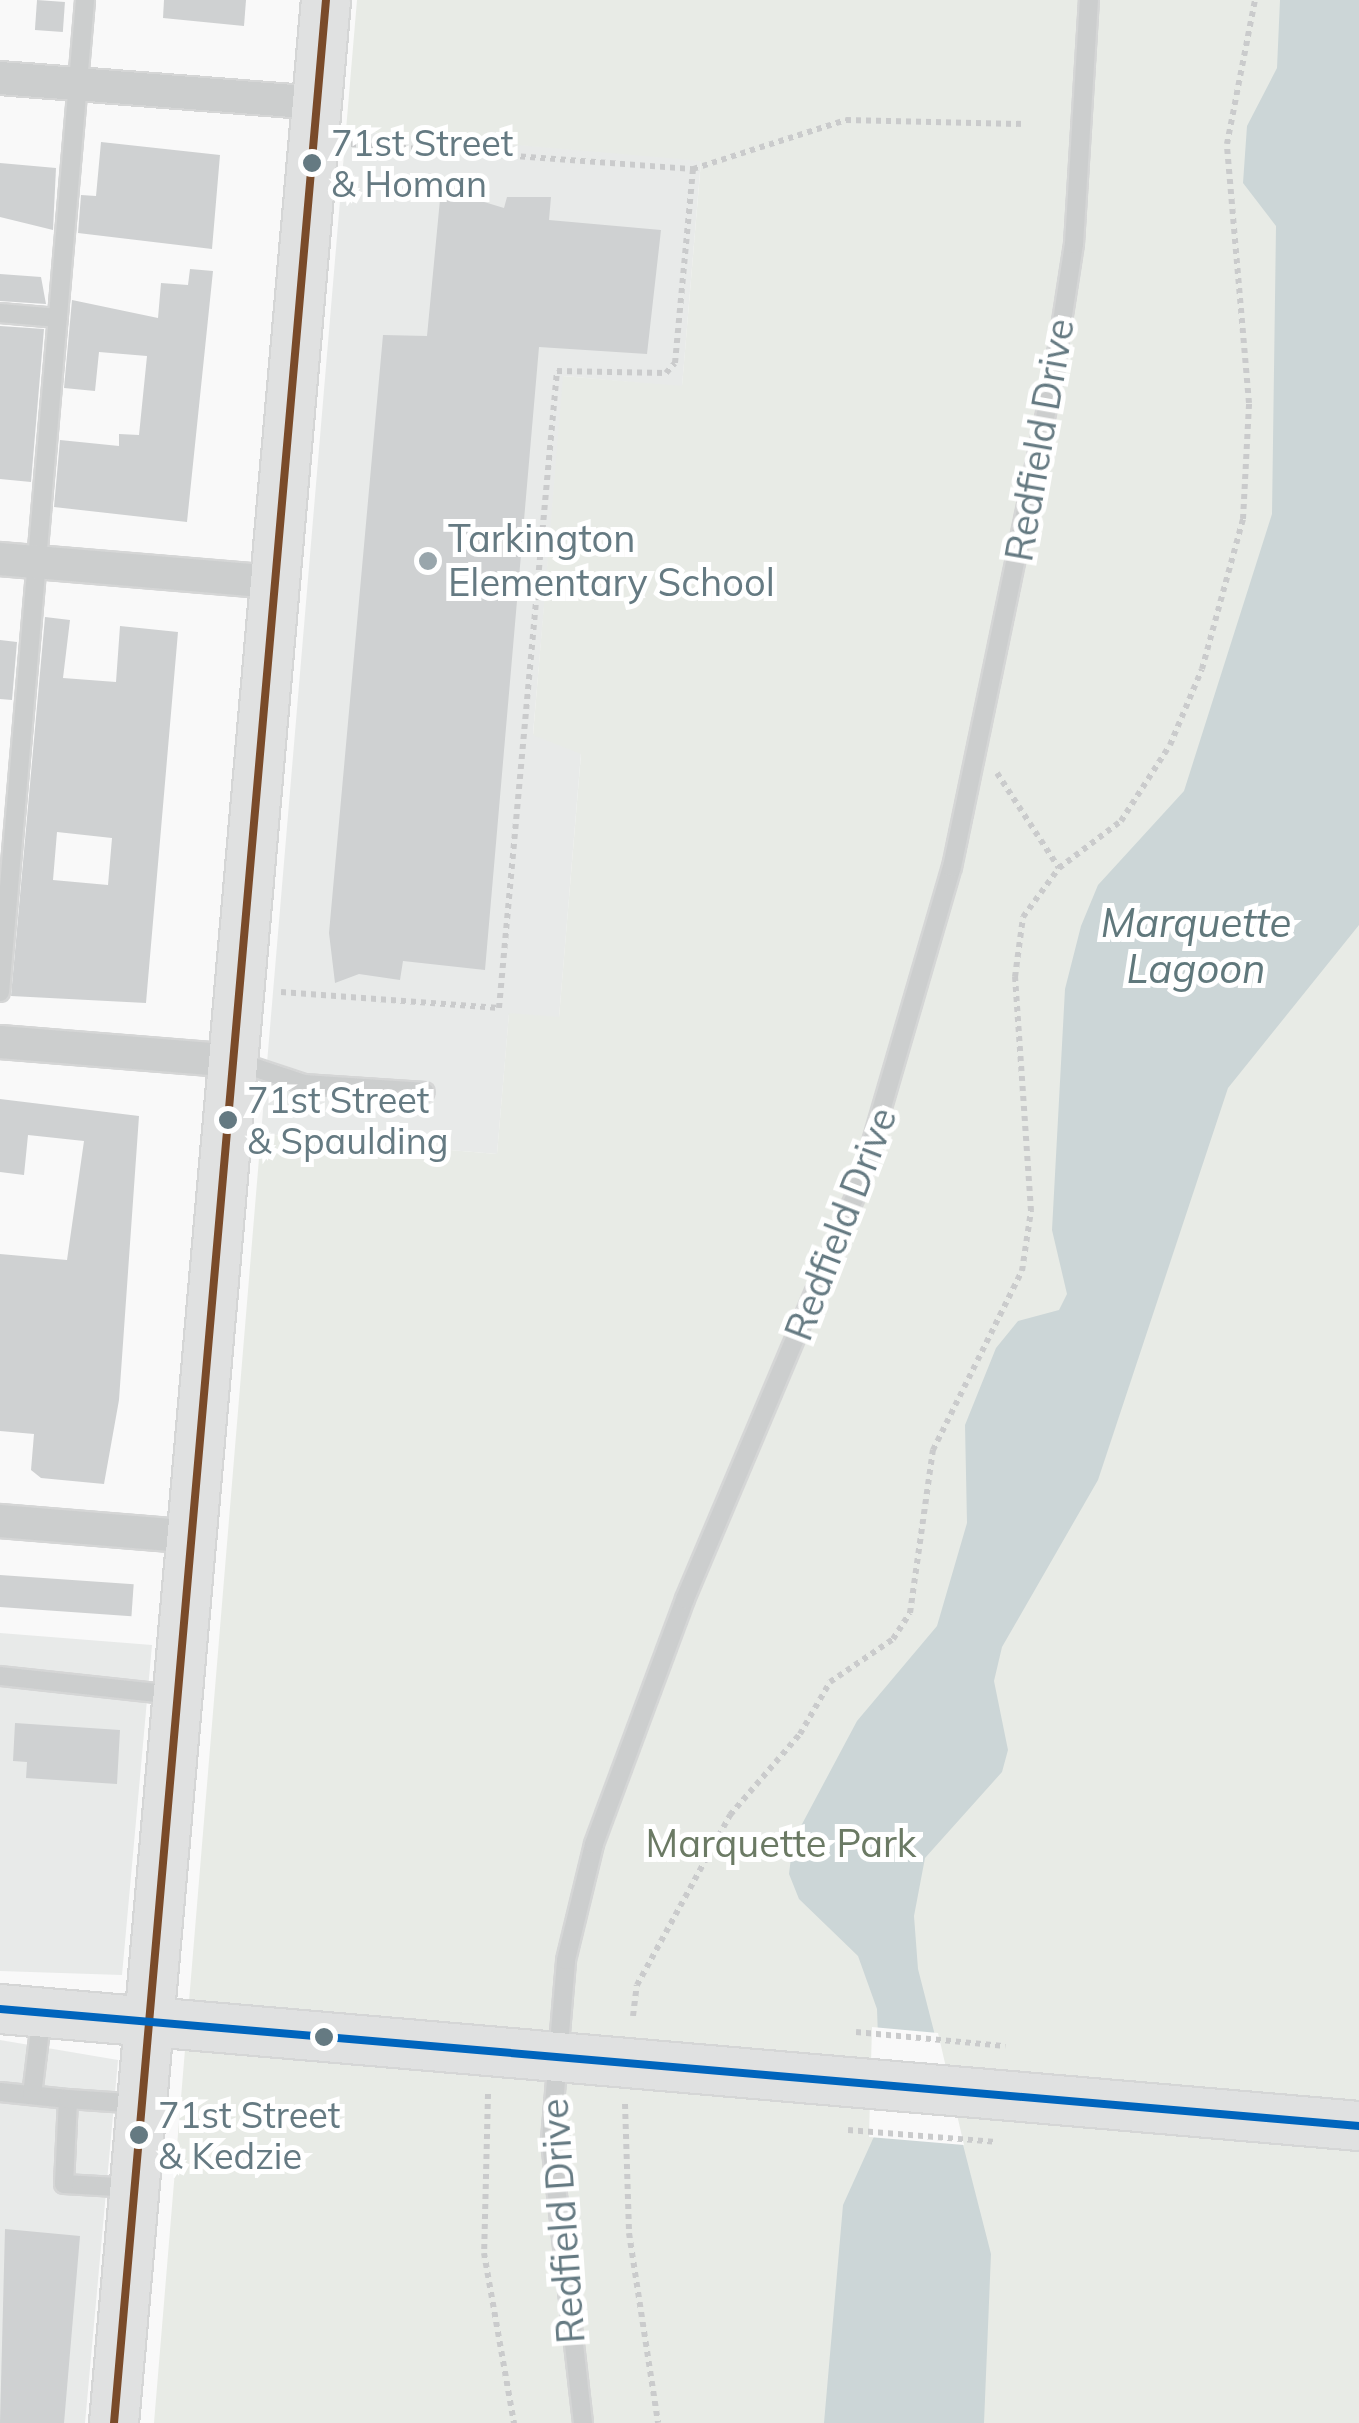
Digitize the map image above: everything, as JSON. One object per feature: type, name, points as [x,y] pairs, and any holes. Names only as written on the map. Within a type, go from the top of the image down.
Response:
[{"type":"main road","points":[[114,2423],[276,582],[328,123],[326,0]]},
{"type":"main road","points":[[21,2010],[1359,2126]]},
{"type":"street","points":[[0,78],[78,84],[328,123]]},
{"type":"street","points":[[0,559],[276,582]]},
{"type":"street","points":[[0,1042],[235,1060]]},
{"type":"street","points":[[0,1521],[194,1536]]},
{"type":"lane","points":[[0,992],[8,797],[37,562],[84,0]]},
{"type":"lane","name":"Redfield Drive","points":[[583,2423],[557,2242],[554,2059],[594,1844],[685,1599],[858,1190],[979,745],[1074,244],[1089,0]]},
{"type":"lane","points":[[0,313],[58,318]]},
{"type":"lane","points":[[235,1060],[304,1084],[425,1092]]},
{"type":"lane","points":[[0,1676],[180,1696]]},
{"type":"lane","points":[[21,2010],[32,2095]]},
{"type":"lane","points":[[0,2092],[142,2104]]},
{"type":"lane","points":[[68,2098],[64,2184],[134,2188]]},
{"type":"path","points":[[633,2016],[636,1985],[730,1814],[800,1734],[830,1682],[894,1639],[910,1613],[933,1450],[1028,1248],[1030,1105],[1015,977],[1023,918],[1059,868],[1121,821],[1170,745],[1202,669],[1244,519],[1249,403],[1227,144],[1256,0]]},
{"type":"path","points":[[328,123],[694,169],[846,120],[1026,124]]},
{"type":"path","points":[[281,992],[499,1008],[557,371],[666,372],[675,363],[694,169]]},
{"type":"path","points":[[979,745],[1059,868]]},
{"type":"path","points":[[856,2032],[1005,2046]]},
{"type":"path","points":[[488,2094],[484,2253],[514,2423]]},
{"type":"path","points":[[624,2104],[630,2234],[658,2423]]},
{"type":"path","points":[[848,2130],[996,2142]]},
{"type":"shaded area","name":"Tarkington Elementary School","points":[[346,130],[701,160],[682,387],[564,376],[533,734],[581,753],[559,1018],[509,1014],[497,1154],[261,1134]]},
{"type":"shaded area","points":[[0,1633],[152,1645],[122,1975],[0,1971]]},
{"type":"shaded area","points":[[0,2040],[118,2060],[85,2423],[0,2423]]},
{"type":"green space","name":"Marquette Park","points":[[357,0],[1359,0],[1359,2423],[154,2423],[261,1134],[497,1154],[509,1013],[559,1017],[581,754],[533,735],[563,376],[682,386],[701,161],[346,130]]},
{"type":"water","name":"Marquette Lagoon","points":[[1280,0],[1359,0],[1359,925],[1228,1088],[1098,1480],[1002,1647],[994,1681],[1008,1750],[1002,1772],[925,1858],[914,1916],[918,1969],[991,2254],[984,2423],[824,2423],[843,2205],[881,2121],[877,2009],[858,1956],[799,1899],[789,1874],[793,1841],[857,1721],[937,1626],[967,1523],[965,1425],[996,1348],[1018,1321],[1059,1310],[1067,1294],[1052,1230],[1065,989],[1081,926],[1098,885],[1184,791],[1272,514],[1276,226],[1243,183],[1247,126],[1277,68]]},
{"type":"pier","points":[[872,2027],[938,2033],[964,2145],[869,2137]]},
{"type":"building","points":[[37,0],[65,2],[63,32],[35,30]]},
{"type":"building","points":[[164,0],[246,0],[244,26],[163,18]]},
{"type":"building","points":[[101,142],[220,155],[212,249],[78,233],[81,195],[96,196]]},
{"type":"building","points":[[0,163],[56,168],[53,230],[0,217]]},
{"type":"building","name":"Tarkington Elementary School","points":[[441,189],[504,208],[507,197],[551,197],[549,220],[661,230],[647,354],[539,347],[485,970],[403,961],[400,980],[359,974],[335,983],[329,933],[383,335],[427,336]]},
{"type":"building","points":[[190,269],[213,271],[187,522],[54,507],[60,440],[119,446],[119,434],[139,435],[147,356],[99,352],[95,391],[64,388],[72,300],[158,318],[161,283],[188,285]]},
{"type":"building","points":[[0,274],[41,277],[46,304],[0,301]]},
{"type":"building","points":[[0,326],[44,329],[31,482],[0,479]]},
{"type":"building","points":[[45,617],[70,620],[63,678],[116,682],[120,626],[178,632],[146,1003],[11,996]],"holes":[[[57,832],[112,838],[108,885],[53,880]]]},
{"type":"building","points":[[0,640],[17,642],[12,700],[0,699]]},
{"type":"building","points":[[0,1099],[139,1116],[119,1400],[104,1484],[41,1478],[31,1470],[34,1434],[0,1431],[0,1254],[67,1260],[84,1141],[28,1135],[24,1175],[0,1172]]},
{"type":"building","points":[[0,1575],[134,1584],[131,1616],[0,1607]]},
{"type":"building","points":[[15,1723],[120,1730],[117,1784],[26,1778],[27,1762],[13,1761]]},
{"type":"building","points":[[5,2229],[80,2236],[64,2423],[0,2423]]},
{"type":"transit line","points":[[114,2423],[326,0]]},
{"type":"transit line","points":[[0,2009],[1359,2126]]},
{"type":"place","name":"71st Street & Homan","points":[[312,163]]},
{"type":"place","name":"Tarkington Elementary School","points":[[428,561]]},
{"type":"place","name":"71st Street & Spaulding","points":[[228,1120]]},
{"type":"place","name":"71st Street & Kedzie","points":[[139,2135]]}]
